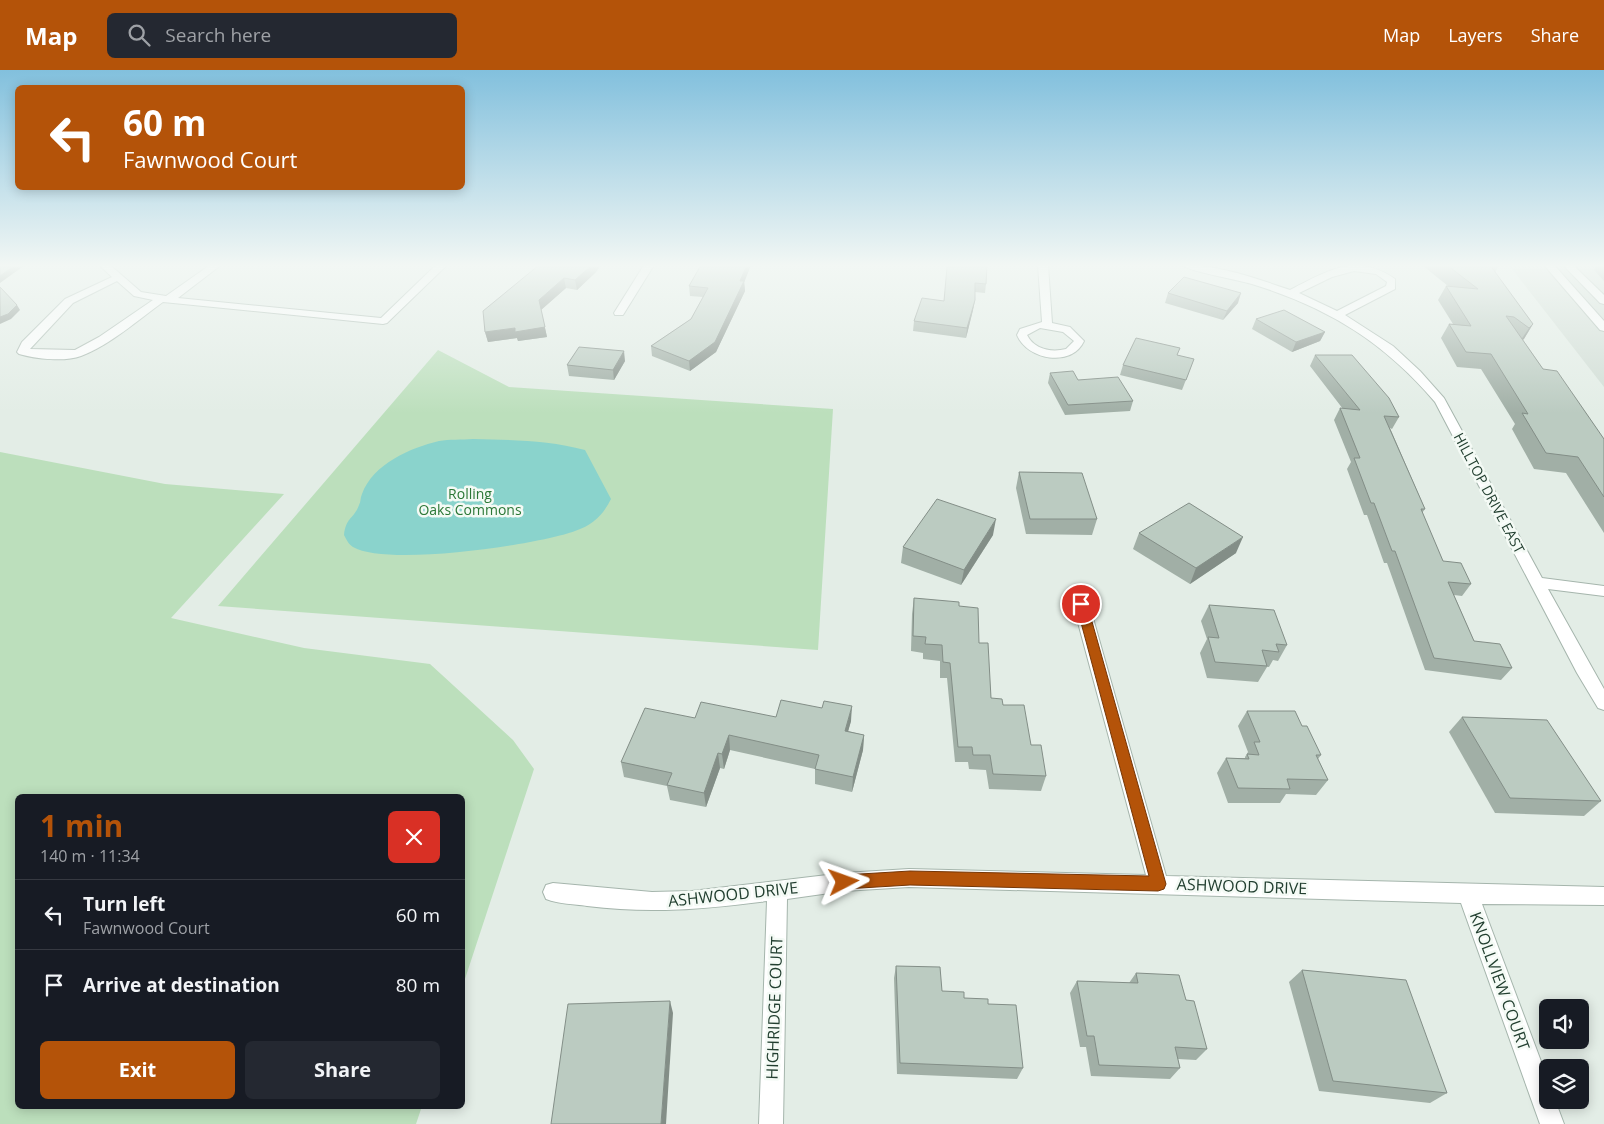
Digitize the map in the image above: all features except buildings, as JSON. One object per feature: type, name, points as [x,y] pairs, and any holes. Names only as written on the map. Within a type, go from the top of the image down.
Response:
[{"type":"street","points":[[56,314],[26,344],[22,352],[67,355],[78,353],[142,314]]},
{"type":"street","points":[[312,314],[383,321],[390,314]]},
{"type":"street","points":[[1046,314],[1047,325]]},
{"type":"street","points":[[1592,314],[1604,328]]},
{"type":"street","name":"HILLTOP DRIVE EAST","points":[[1338,315],[1386,345],[1422,377],[1440,401],[1583,669],[1604,703]]},
{"type":"street","points":[[1038,325],[1047,325],[1072,332],[1080,341],[1079,345],[1070,352],[1052,354],[1034,350],[1023,340],[1024,331],[1038,325]]},
{"type":"street","points":[[1538,582],[1604,591]]},
{"type":"street","points":[[1081,604],[1158,884]]},
{"type":"street","name":"ASHWOOD DRIVE","points":[[553,892],[652,902],[692,901],[844,882],[910,878],[1468,894],[1604,896]]},
{"type":"street","name":"HIGHRIDGE COURT","points":[[771,1124],[777,891]]},
{"type":"street","name":"KNOLLVIEW COURT","points":[[1468,894],[1552,1124]]},
{"type":"shaded area","points":[[1547,314],[1604,314],[1604,387]]},
{"type":"green space","name":"Rolling Oaks Commons","points":[[438,350],[509,387],[833,409],[818,650],[218,606]]},
{"type":"green space","points":[[0,452],[165,484],[284,494],[171,618],[304,648],[430,664],[513,740],[534,769],[465,979],[465,794],[15,794],[15,1109],[421,1109],[416,1124],[0,1124]]},
{"type":"water","points":[[473,439],[543,442],[585,450],[611,499],[601,515],[587,526],[556,537],[529,542],[463,552],[397,555],[371,553],[353,547],[349,543],[344,535],[346,525],[357,510],[367,483],[384,466],[405,453],[428,444],[443,440]]},
{"type":"route","points":[[844,882],[910,878],[1158,884],[1081,604]]}]
